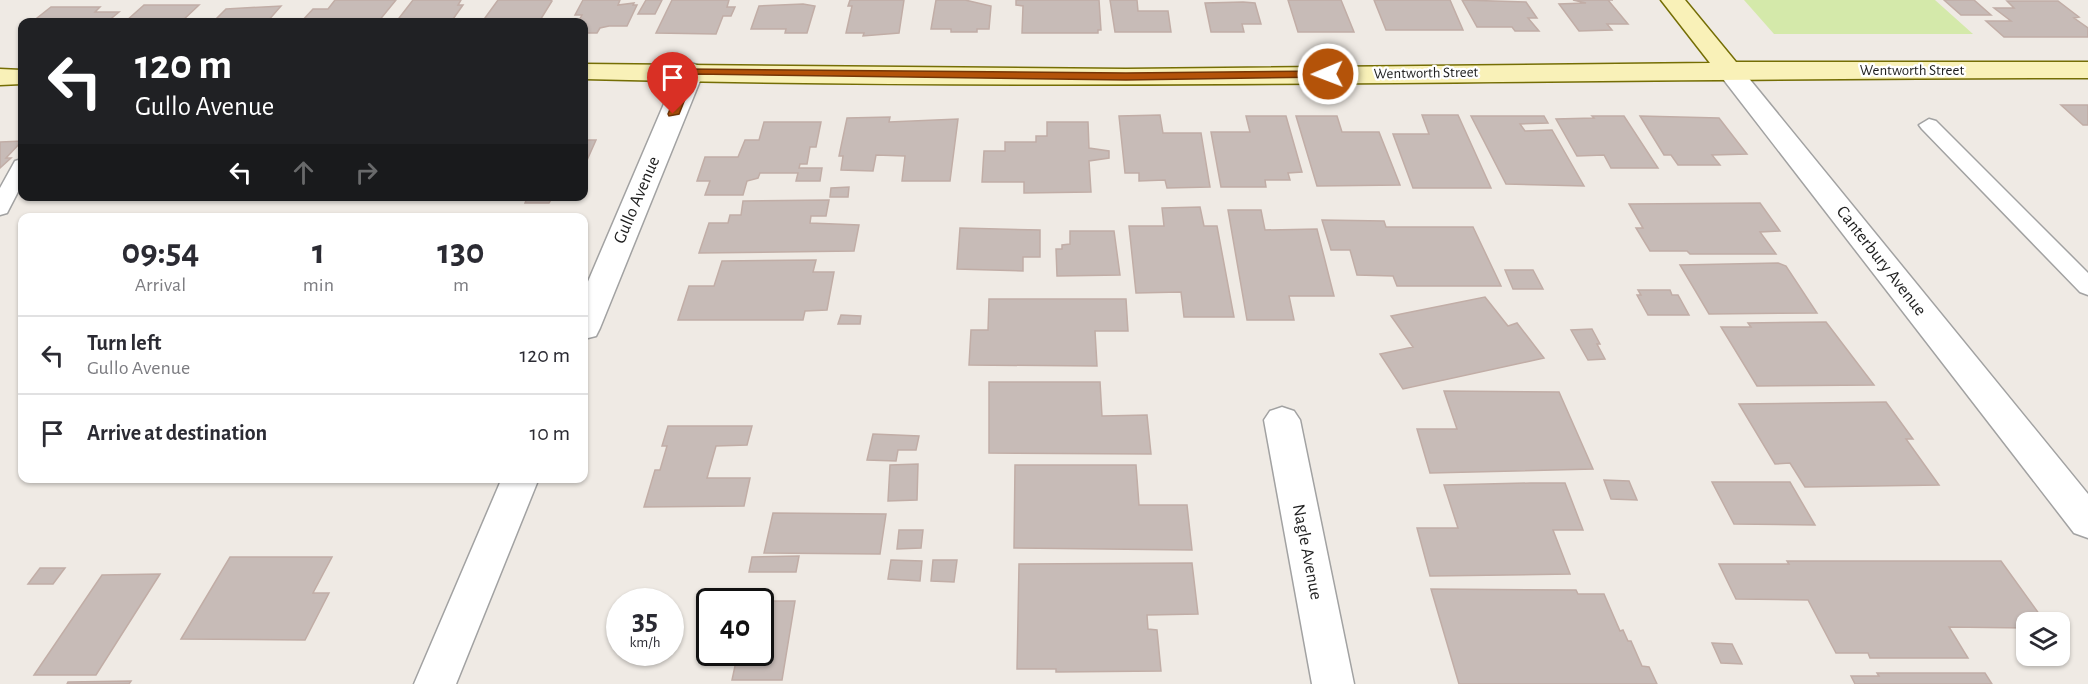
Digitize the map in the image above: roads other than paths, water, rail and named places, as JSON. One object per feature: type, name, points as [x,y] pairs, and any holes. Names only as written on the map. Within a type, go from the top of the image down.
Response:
[{"type":"street","name":"Canterbury Avenue","points":[[1673,0],[2088,522]]},
{"type":"street","name":"Wentworth Street","points":[[588,72],[1126,76],[1729,69],[2088,70]]},
{"type":"street","name":"Gullo Avenue","points":[[588,318],[691,71]]},
{"type":"street","points":[[0,77],[18,77]]},
{"type":"street","name":"Nagle Avenue","points":[[1282,420],[1333,684]]},
{"type":"street","points":[[435,684],[519,483]]},
{"type":"lane","points":[[1929,125],[2088,286]]},
{"type":"lane","points":[[0,208],[18,173]]}]
